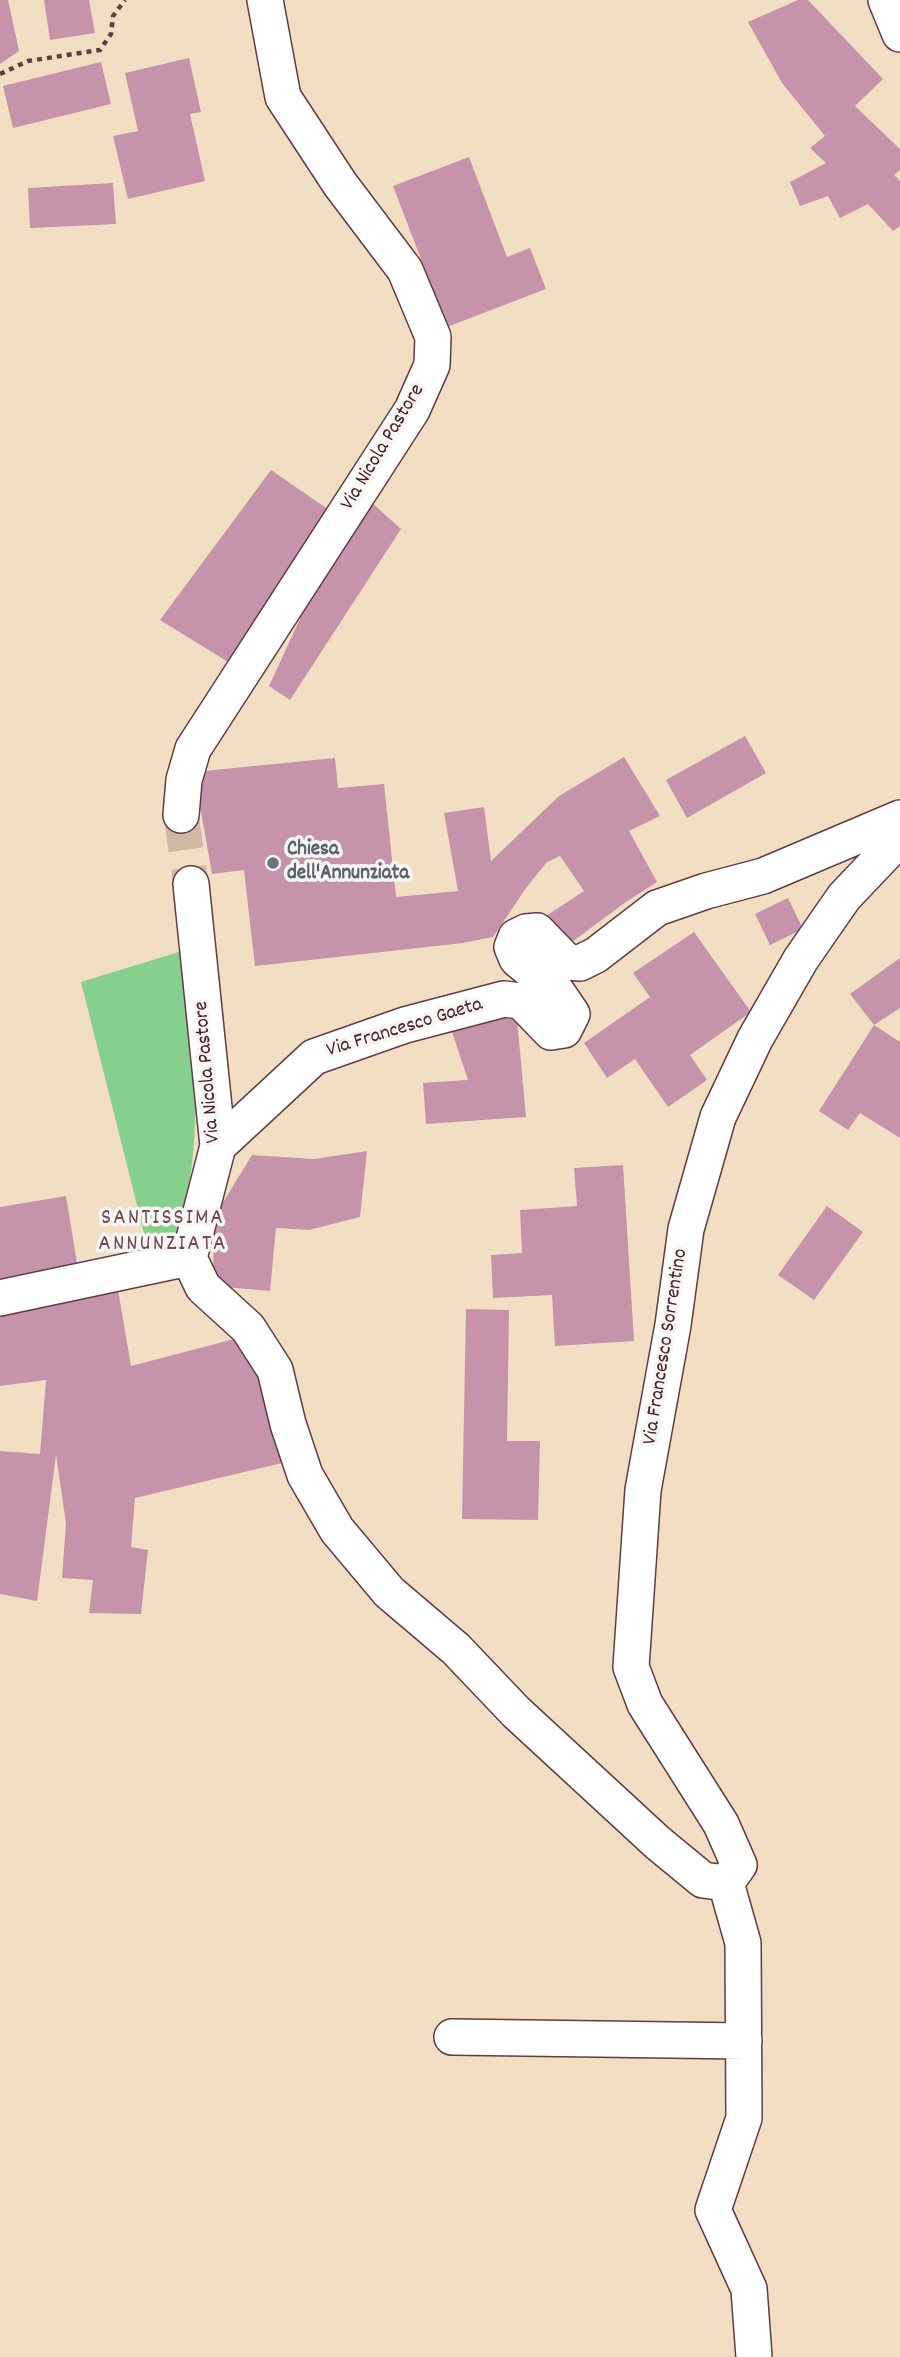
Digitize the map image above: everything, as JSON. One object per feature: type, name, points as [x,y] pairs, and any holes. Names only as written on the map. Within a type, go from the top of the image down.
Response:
[{"type":"street","name":"Via Nicola Pastore","points":[[181,814],[184,780],[193,749],[412,410],[432,365],[433,337],[405,270],[340,184],[283,97],[265,0]]},
{"type":"street","points":[[886,0],[900,34]]},
{"type":"street","name":"Via Francesco Gaeta","points":[[218,1146],[314,1058],[405,1025],[505,999],[521,1001],[551,1032],[564,1030],[572,1014],[569,1008],[557,992],[517,959],[512,947],[516,937],[526,932],[537,931],[567,962],[580,963],[596,955],[657,908],[706,891],[763,876],[900,818]]},
{"type":"street","name":"Via Francesco Sorrentino","points":[[726,1883],[739,1865],[730,1844],[721,1824],[645,1704],[631,1667],[643,1490],[673,1325],[686,1229],[718,1117],[755,1039],[801,959],[844,897],[900,838]]},
{"type":"street","name":"Via Nicola Pastore","points":[[189,1258],[218,1146],[191,884]]},
{"type":"street","points":[[0,1298],[189,1258],[203,1287],[248,1328],[275,1370],[288,1424],[305,1475],[337,1530],[389,1591],[456,1649],[545,1740],[658,1843],[703,1880],[726,1883],[743,1943],[744,2118],[713,2210],[749,2288],[754,2357]]},
{"type":"street","points":[[452,2037],[744,2041]]},
{"type":"path","points":[[0,74],[28,61],[100,50],[111,34],[113,16],[125,0]]},
{"type":"green space","points":[[182,951],[194,1068],[193,1157],[188,1193],[174,1243],[147,1245],[81,982]]},
{"type":"building","points":[[0,0],[8,0],[19,51],[0,64]]},
{"type":"building","points":[[44,0],[89,0],[95,33],[50,40]]},
{"type":"building","points":[[798,0],[808,0],[883,79],[855,106],[900,149],[900,170],[894,175],[900,181],[900,226],[893,231],[868,204],[840,218],[828,196],[800,206],[790,182],[826,163],[810,148],[825,136],[782,83],[748,22]]},
{"type":"building","points":[[189,58],[201,112],[190,114],[205,181],[128,199],[113,136],[138,131],[125,73]]},
{"type":"building","points":[[101,62],[111,104],[13,128],[3,86]]},
{"type":"building","points":[[469,157],[507,257],[530,248],[546,289],[447,327],[393,186]]},
{"type":"building","points":[[113,183],[116,224],[30,228],[28,188]]},
{"type":"building","points":[[271,470],[329,510],[233,665],[160,620]]},
{"type":"building","points":[[371,502],[401,529],[290,700],[269,686],[323,569]]},
{"type":"building","points":[[745,736],[766,773],[687,818],[666,780]]},
{"type":"building","points":[[624,757],[660,816],[629,831],[657,882],[564,948],[540,920],[584,891],[560,856],[547,862],[493,937],[463,943],[255,966],[244,870],[212,874],[194,772],[335,758],[338,788],[384,784],[396,897],[458,891],[444,813],[484,807],[491,861],[559,796]]},
{"type":"building","points":[[788,898],[803,929],[770,945],[755,914]]},
{"type":"building","points":[[694,932],[751,1012],[690,1055],[707,1080],[668,1107],[635,1059],[607,1078],[584,1043],[650,997],[633,973]]},
{"type":"building","points":[[900,958],[900,1008],[874,1025],[850,994]]},
{"type":"building","points":[[516,1008],[526,1117],[426,1124],[423,1083],[468,1080],[449,1023]]},
{"type":"building","points":[[874,1025],[900,1042],[900,1138],[860,1113],[848,1130],[819,1111]]},
{"type":"building","points":[[367,1151],[360,1217],[309,1230],[276,1228],[270,1291],[213,1286],[214,1217],[252,1155],[314,1159]]},
{"type":"building","points":[[623,1165],[634,1341],[555,1346],[552,1295],[493,1298],[491,1255],[522,1253],[520,1210],[577,1206],[574,1168]]},
{"type":"building","points":[[66,1196],[78,1269],[0,1282],[0,1207]]},
{"type":"building","points":[[827,1206],[863,1232],[814,1300],[778,1275]]},
{"type":"building","points":[[118,1290],[131,1366],[242,1337],[257,1365],[282,1463],[135,1498],[131,1547],[148,1550],[141,1614],[89,1613],[93,1580],[62,1578],[66,1523],[56,1455],[37,1601],[0,1594],[0,1451],[40,1454],[46,1380],[0,1386],[0,1308]]},
{"type":"building","points":[[466,1309],[509,1310],[507,1441],[540,1441],[538,1520],[462,1519]]},
{"type":"tunnel","points":[[181,815],[191,884]]},
{"type":"place","name":"Chiesa dell'Annunziata","points":[[273,863]]},
{"type":"district","name":"SANTISSIMA ANNUNZIATA","points":[[163,1233]]}]
